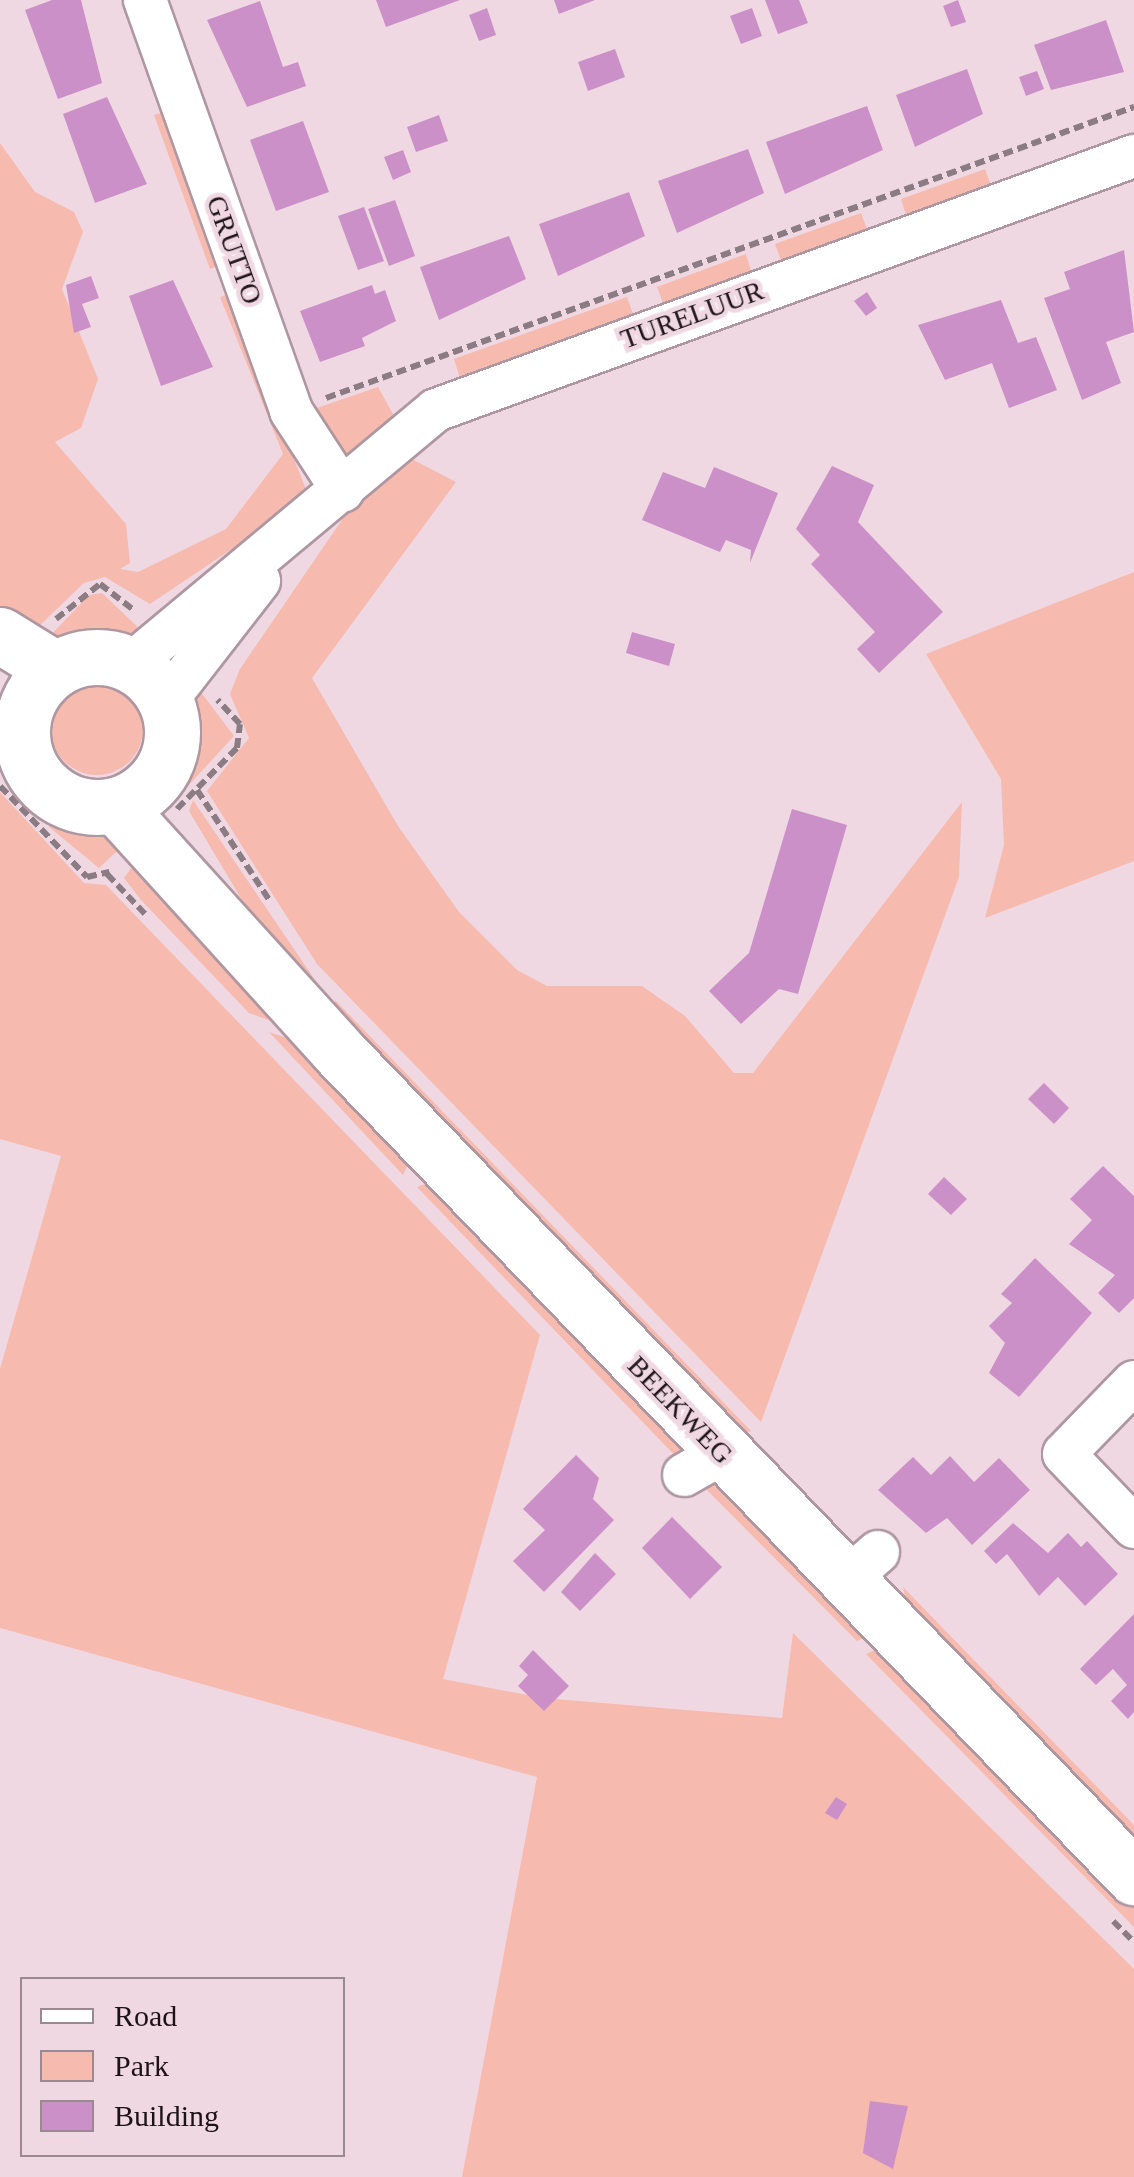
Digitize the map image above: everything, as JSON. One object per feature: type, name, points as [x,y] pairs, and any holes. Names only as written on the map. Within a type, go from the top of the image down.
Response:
[{"type":"main road","points":[[0,635],[55,669]]},
{"type":"main road","points":[[92,657],[148,683],[168,757],[157,806],[90,808],[43,786],[24,752],[12,701],[55,669],[92,657]]},
{"type":"main road","name":"BEEKWEG","points":[[157,806],[702,1464],[861,1567],[1134,1877]]},
{"type":"street","name":"GRUTTO","points":[[145,0],[291,411],[343,490]]},
{"type":"street","name":"TURELUUR","points":[[148,683],[288,540],[436,410],[1134,156]]},
{"type":"street","points":[[1134,1382],[1064,1454],[1134,1527]]},
{"type":"path","points":[[291,411],[1134,107]]},
{"type":"path","points":[[0,786],[87,876],[107,874],[157,806],[237,748],[240,724],[220,702]]},
{"type":"path","points":[[157,806],[259,927]]},
{"type":"green space","points":[[164,112],[218,266],[210,269],[154,115]]},
{"type":"green space","points":[[0,143],[35,192],[74,212],[83,232],[62,289],[98,379],[81,428],[55,442],[126,524],[130,563],[120,569],[138,572],[226,529],[283,454],[220,297],[229,294],[309,497],[150,604],[105,577],[84,583],[36,629],[0,615]]},
{"type":"green space","points":[[985,169],[992,188],[907,218],[901,199]]},
{"type":"green space","points":[[861,213],[868,232],[782,263],[775,244]]},
{"type":"green space","points":[[746,254],[752,274],[664,306],[657,287]]},
{"type":"green space","points":[[627,297],[634,317],[461,381],[454,359]]},
{"type":"green space","points":[[378,387],[399,425],[365,458],[333,450],[308,411]]},
{"type":"green space","points":[[404,455],[456,482],[312,678],[398,826],[459,912],[517,970],[547,986],[642,986],[685,1016],[734,1073],[753,1073],[962,802],[959,877],[761,1422],[317,964],[207,791],[249,738],[230,694],[240,669],[348,511]]},
{"type":"green space","points":[[1134,572],[1134,861],[985,918],[1004,845],[1001,779],[926,654]]},
{"type":"green space","points":[[102,593],[144,633],[49,637],[89,595]]},
{"type":"green space","points":[[97,683],[115,686],[130,696],[140,711],[140,747],[130,762],[115,772],[97,775],[79,772],[64,762],[54,747],[51,729],[54,711],[64,696],[79,686]]},
{"type":"green space","points":[[200,691],[234,736],[187,787],[193,711]]},
{"type":"green space","points":[[0,792],[84,883],[106,885],[540,1335],[443,1679],[543,1698],[782,1718],[793,1633],[1134,1969],[1134,2177],[462,2177],[537,1777],[0,1628],[0,1369],[61,1156],[0,1139]]},
{"type":"green space","points":[[193,800],[317,983],[320,1000],[242,900],[189,811]]},
{"type":"green space","points":[[56,820],[101,829],[127,842],[99,868],[49,827]]},
{"type":"green space","points":[[140,856],[282,1025],[249,1013],[141,900],[124,878]]},
{"type":"green space","points":[[335,1000],[751,1431],[734,1437],[339,1028]]},
{"type":"green space","points":[[269,1032],[299,1042],[412,1156],[403,1175]]},
{"type":"green space","points":[[433,1181],[688,1443],[683,1464],[417,1187]]},
{"type":"green space","points":[[715,1472],[871,1635],[857,1641],[698,1481]]},
{"type":"green space","points":[[903,1587],[1134,1825],[1134,1851],[907,1606]]},
{"type":"green space","points":[[882,1647],[1134,1906],[1134,1927],[866,1654]]},
{"type":"building","points":[[52,0],[81,0],[102,83],[58,99],[25,10]]},
{"type":"building","points":[[376,0],[460,0],[386,27]]},
{"type":"building","points":[[554,0],[595,0],[559,14]]},
{"type":"building","points":[[765,0],[799,0],[808,23],[778,34]]},
{"type":"building","points":[[958,0],[966,22],[951,27],[943,6]]},
{"type":"building","points":[[260,1],[283,67],[298,62],[306,86],[247,107],[207,20]]},
{"type":"building","points":[[487,8],[496,35],[479,41],[469,15]]},
{"type":"building","points":[[752,8],[762,36],[741,44],[730,16]]},
{"type":"building","points":[[1106,20],[1124,72],[1051,90],[1034,45]]},
{"type":"building","points":[[615,49],[625,77],[588,91],[578,62]]},
{"type":"building","points":[[967,69],[983,114],[915,147],[896,95]]},
{"type":"building","points":[[1037,71],[1044,89],[1026,96],[1019,77]]},
{"type":"building","points":[[107,97],[147,184],[95,203],[63,114]]},
{"type":"building","points":[[867,106],[883,150],[785,194],[766,142]]},
{"type":"building","points":[[439,115],[448,141],[416,152],[407,127]]},
{"type":"building","points":[[303,121],[329,192],[276,211],[250,140]]},
{"type":"building","points":[[748,149],[764,193],[677,233],[658,181]]},
{"type":"building","points":[[403,150],[411,172],[393,180],[384,157]]},
{"type":"building","points":[[629,192],[645,236],[558,276],[539,224]]},
{"type":"building","points":[[395,200],[415,256],[389,266],[368,209]]},
{"type":"building","points":[[364,207],[384,261],[358,270],[338,216]]},
{"type":"building","points":[[509,236],[526,279],[439,320],[420,267]]},
{"type":"building","points":[[1124,250],[1134,332],[1106,342],[1121,383],[1082,400],[1044,298],[1070,289],[1064,272]]},
{"type":"building","points":[[91,276],[99,298],[82,304],[91,327],[74,333],[66,285]]},
{"type":"building","points":[[173,280],[213,367],[161,386],[129,296]]},
{"type":"building","points":[[372,285],[375,294],[385,290],[396,321],[362,338],[365,346],[320,362],[300,311]]},
{"type":"building","points":[[867,292],[877,308],[866,316],[854,301]]},
{"type":"building","points":[[1001,300],[1018,343],[1036,337],[1057,390],[1009,408],[992,363],[945,380],[918,325]]},
{"type":"building","points":[[832,466],[874,485],[858,522],[943,612],[879,673],[857,649],[875,632],[811,564],[820,555],[796,529]]},
{"type":"building","points":[[714,467],[778,493],[750,563],[751,550],[726,540],[720,552],[642,520],[663,472],[705,488]]},
{"type":"building","points":[[632,632],[675,644],[669,666],[626,653]]},
{"type":"building","points":[[792,809],[847,825],[798,994],[779,989],[741,1024],[709,991],[749,953]]},
{"type":"building","points":[[1044,1083],[1069,1108],[1054,1124],[1028,1099]]},
{"type":"building","points":[[1103,1166],[1134,1196],[1134,1298],[1119,1313],[1098,1293],[1115,1275],[1069,1244],[1092,1220],[1070,1199]]},
{"type":"building","points":[[944,1177],[967,1199],[951,1215],[928,1194]]},
{"type":"building","points":[[1035,1258],[1092,1313],[1019,1397],[989,1373],[1005,1343],[989,1326],[1012,1303],[1001,1294]]},
{"type":"building","points":[[576,1455],[599,1478],[593,1499],[614,1520],[544,1592],[513,1561],[545,1530],[523,1509]]},
{"type":"building","points":[[950,1456],[974,1482],[999,1458],[1030,1490],[972,1545],[947,1518],[926,1533],[878,1490],[913,1457],[931,1475]]},
{"type":"building","points":[[672,1517],[722,1567],[690,1599],[642,1548]]},
{"type":"building","points":[[1013,1523],[1048,1553],[1068,1533],[1081,1547],[1087,1541],[1118,1574],[1085,1606],[1058,1577],[1039,1596],[1007,1554],[996,1564],[984,1551]]},
{"type":"building","points":[[595,1553],[616,1574],[580,1611],[561,1592]]},
{"type":"building","points":[[1134,1614],[1134,1712],[1128,1719],[1111,1701],[1127,1685],[1113,1669],[1096,1685],[1080,1669]]},
{"type":"building","points":[[533,1650],[569,1686],[544,1711],[518,1686],[528,1675],[519,1666]]},
{"type":"building","points":[[836,1797],[847,1804],[837,1820],[825,1813]]},
{"type":"building","points":[[870,2101],[908,2106],[893,2169],[863,2153]]}]
